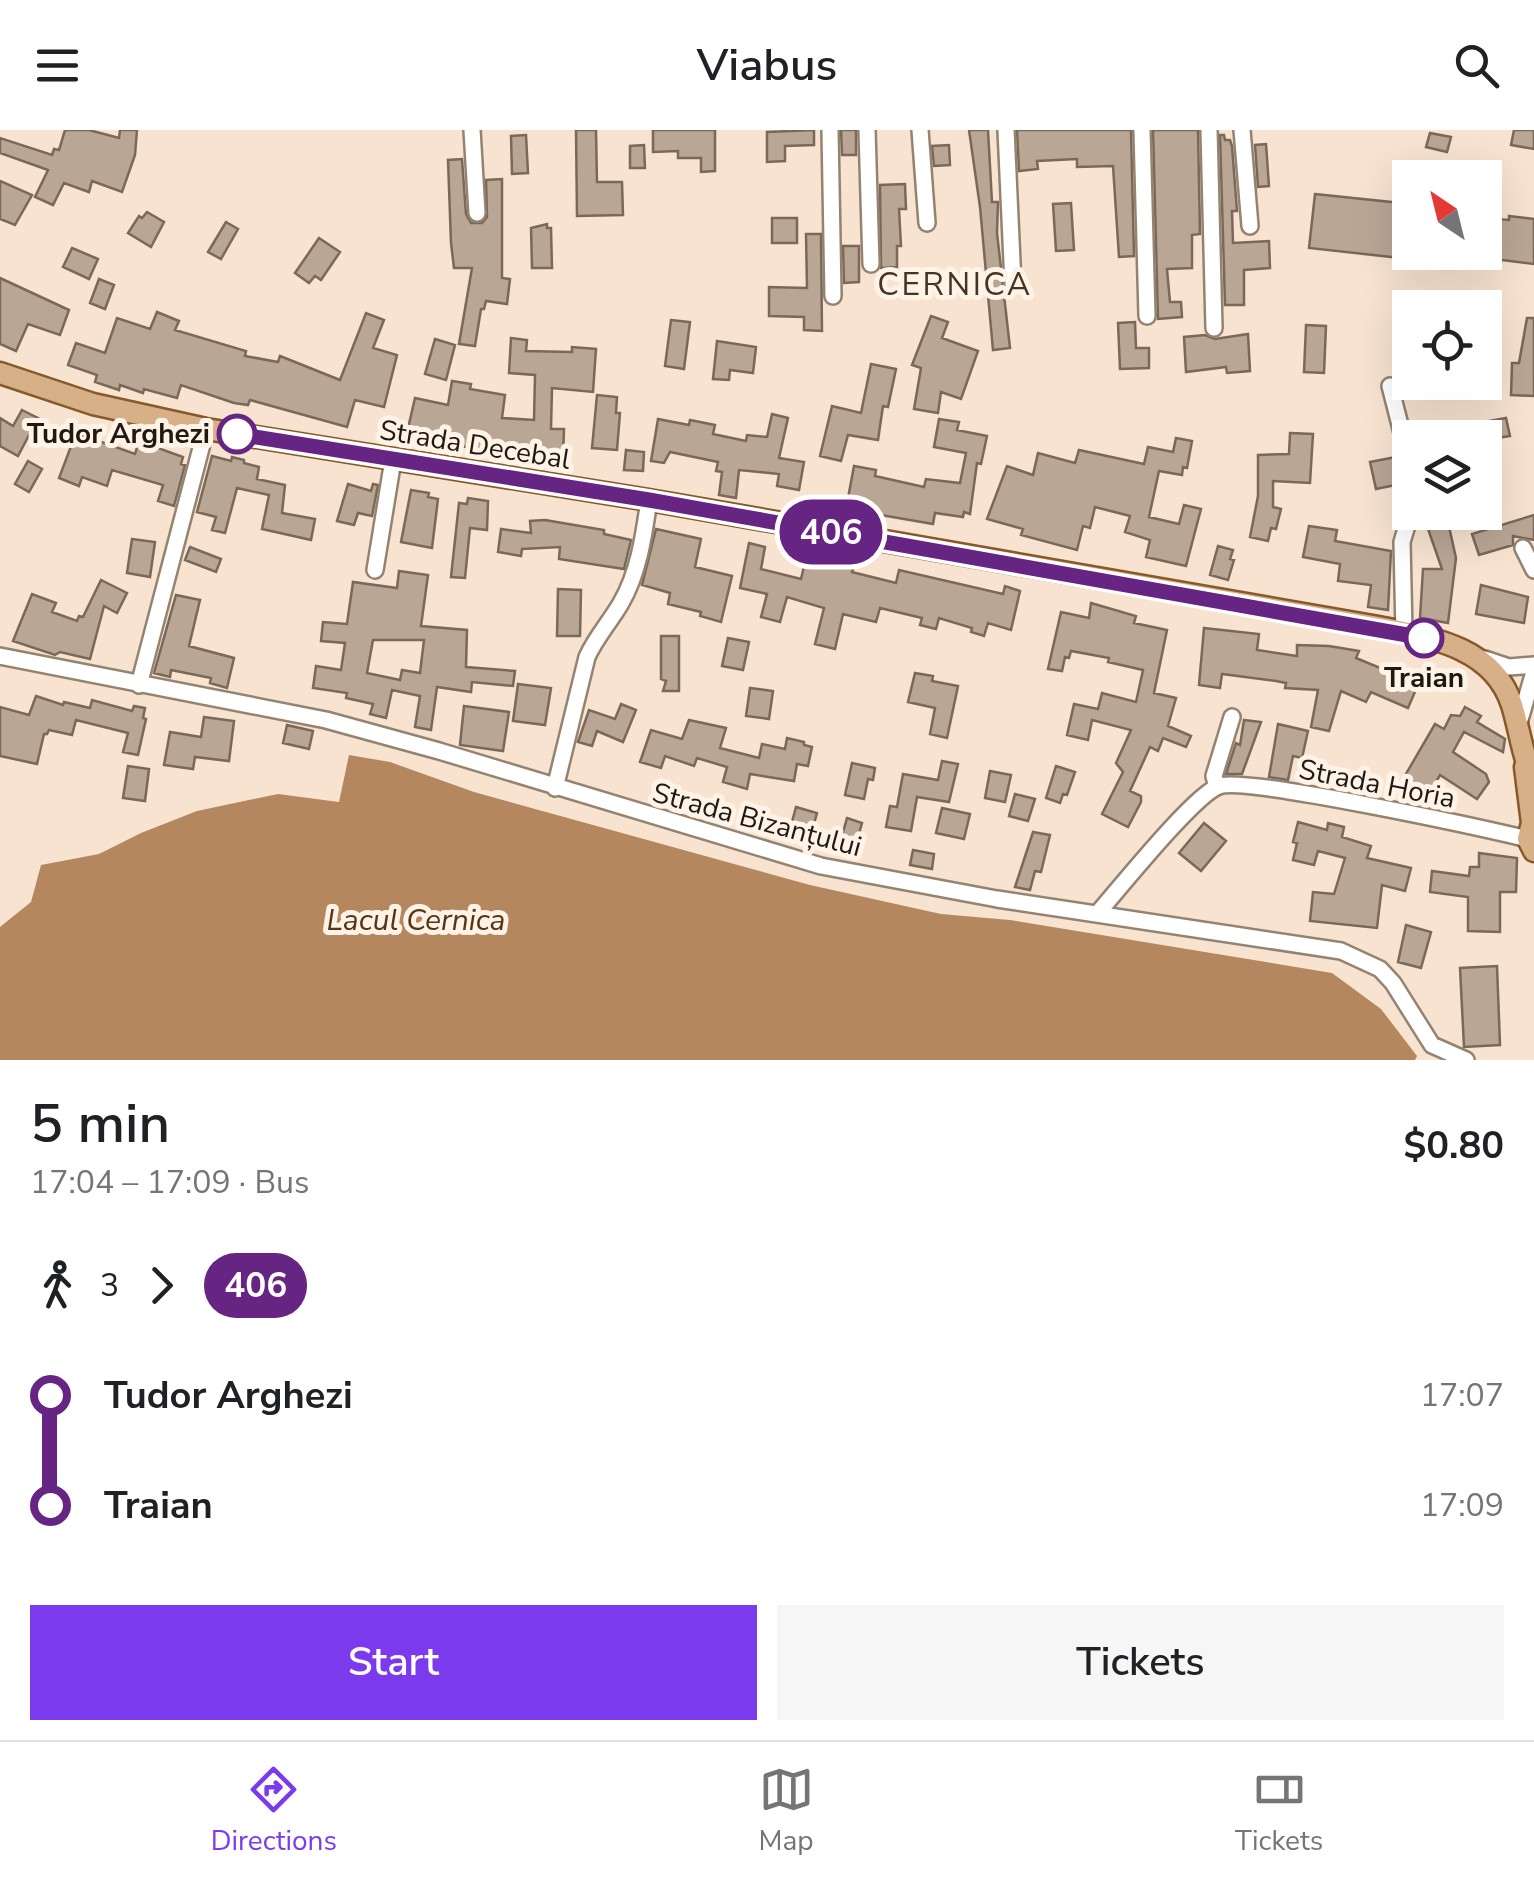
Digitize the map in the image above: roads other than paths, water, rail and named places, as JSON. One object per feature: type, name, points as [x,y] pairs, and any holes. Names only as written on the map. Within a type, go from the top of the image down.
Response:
[{"type":"main road","name":"Strada Decebal","points":[[0,373],[93,404],[206,429],[649,500],[1404,633],[1475,655]]},
{"type":"main road","points":[[1475,655],[1494,672],[1510,698],[1524,760],[1532,834]]},
{"type":"main road","points":[[1524,760],[1534,780]]},
{"type":"street","points":[[472,130],[477,214]]},
{"type":"street","points":[[830,130],[833,296]]},
{"type":"street","points":[[866,130],[871,264]]},
{"type":"street","points":[[920,130],[927,223]]},
{"type":"street","points":[[1006,130],[1012,284]]},
{"type":"street","points":[[1142,130],[1147,316]]},
{"type":"street","points":[[1209,130],[1214,328]]},
{"type":"street","points":[[1242,130],[1250,226]]},
{"type":"street","points":[[1390,386],[1399,420]]},
{"type":"street","points":[[139,685],[206,429]]},
{"type":"street","points":[[375,570],[392,460]]},
{"type":"street","points":[[555,788],[586,657],[628,586],[643,540],[649,500]]},
{"type":"street","points":[[1404,633],[1402,554],[1407,530]]},
{"type":"street","points":[[1523,548],[1534,570]]},
{"type":"street","name":"Strada Decebal","points":[[1475,655],[1500,666],[1534,669]]},
{"type":"street","name":"Strada Bizanțului","points":[[0,656],[326,720],[820,866],[930,888],[1359,957],[1386,975],[1432,1045],[1466,1060]]},
{"type":"street","points":[[1510,698],[1534,669]]},
{"type":"street","points":[[1518,727],[1534,669]]},
{"type":"street","points":[[1097,914],[1194,805],[1216,787],[1214,776],[1232,717]]},
{"type":"street","name":"Strada Horia","points":[[1216,787],[1233,784],[1532,834]]},
{"type":"water","name":"Lacul Cernica","points":[[349,755],[390,762],[474,792],[810,885],[941,914],[1010,920],[1332,973],[1381,1009],[1417,1056],[1415,1060],[0,1060],[0,927],[31,902],[41,865],[99,854],[197,811],[278,794],[339,802]]},
{"type":"place","name":"Tudor Arghezi","points":[[237,434]]},
{"type":"place","name":"Traian","points":[[1424,638]]},
{"type":"district","name":"CERNICA","points":[[955,284]]}]
